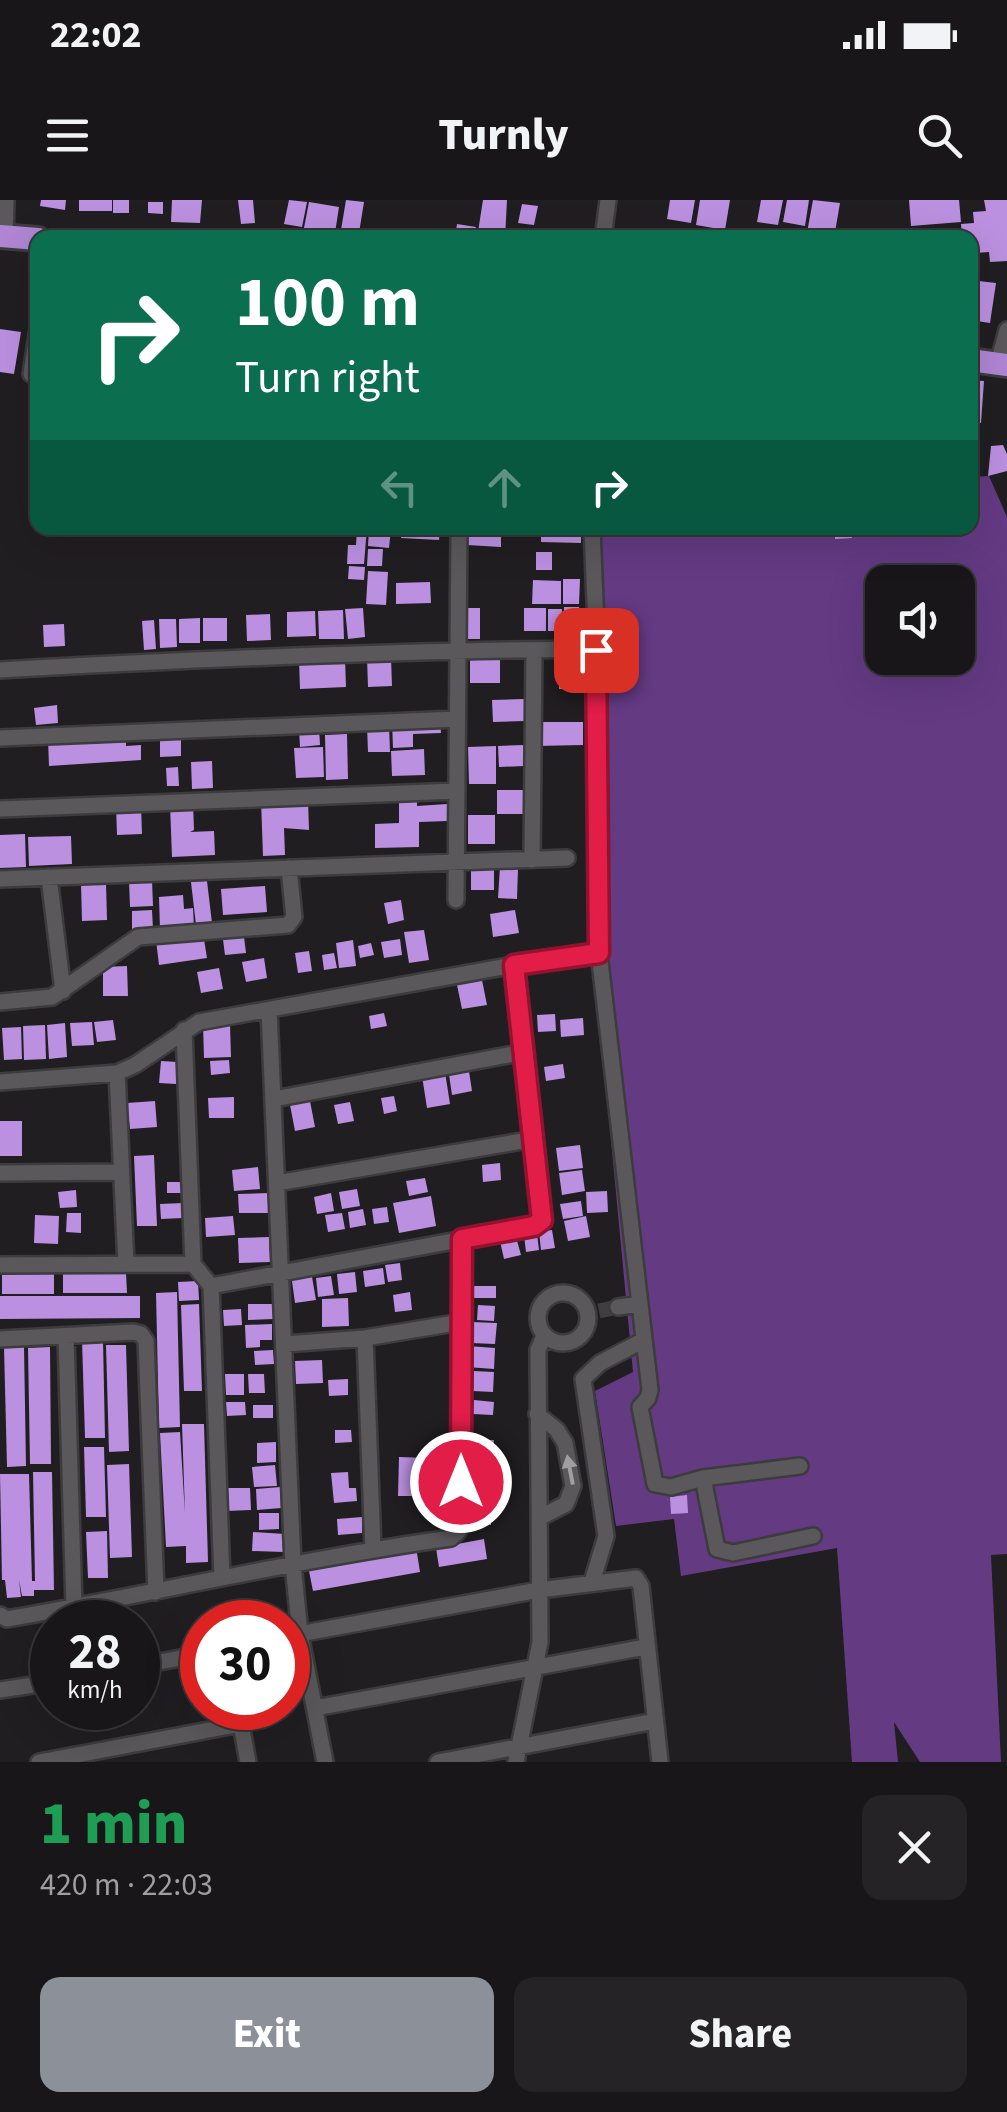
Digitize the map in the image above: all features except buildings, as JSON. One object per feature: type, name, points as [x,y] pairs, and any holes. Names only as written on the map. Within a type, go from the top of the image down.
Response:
[{"type":"highway","points":[[2,236],[30,238]]},
{"type":"highway","points":[[978,361],[1003,364]]},
{"type":"street","points":[[2,236],[6,200]]},
{"type":"street","points":[[604,230],[608,200]]},
{"type":"street","points":[[1003,364],[1007,330]]},
{"type":"street","points":[[456,900],[459,535]]},
{"type":"street","points":[[592,535],[599,953],[650,1390],[640,1408],[640,1420],[655,1484],[670,1487],[703,1478],[800,1466]]},
{"type":"street","points":[[532,860],[534,650]]},
{"type":"street","points":[[0,670],[262,656],[596,650]]},
{"type":"street","points":[[0,738],[456,719]]},
{"type":"street","points":[[0,809],[456,792]]},
{"type":"street","points":[[0,878],[567,858]]},
{"type":"street","points":[[0,1002],[64,991],[138,937],[288,924],[294,917],[290,868]]},
{"type":"street","points":[[49,877],[64,991]]},
{"type":"street","points":[[0,1082],[117,1073],[135,1066],[199,1022],[599,953]]},
{"type":"street","points":[[211,1286],[534,1226],[542,1220],[514,965]]},
{"type":"street","points":[[270,1010],[294,1600]]},
{"type":"street","points":[[184,1030],[193,1264],[211,1286],[222,1578]]},
{"type":"street","points":[[274,1099],[524,1052]]},
{"type":"street","points":[[117,1073],[126,1264]]},
{"type":"street","points":[[277,1183],[534,1139]]},
{"type":"street","points":[[0,1173],[120,1172]]},
{"type":"street","points":[[112,1600],[373,1549],[451,1538],[458,1532],[462,1522],[462,1239]]},
{"type":"street","points":[[0,1266],[193,1264]]},
{"type":"street","points":[[516,1762],[540,1642],[538,1350],[544,1336],[538,1324],[538,1311],[556,1293],[570,1293],[593,1311],[580,1336],[569,1343],[556,1343],[544,1336]]},
{"type":"street","points":[[618,1308],[640,1304]]},
{"type":"street","points":[[285,1344],[366,1338],[461,1322]]},
{"type":"street","points":[[0,1339],[132,1332],[141,1334],[146,1341],[156,1592]]},
{"type":"street","points":[[66,1338],[74,1600]]},
{"type":"street","points":[[366,1338],[373,1549]]},
{"type":"street","points":[[592,1582],[606,1536],[583,1379],[600,1363],[644,1340]]},
{"type":"street","points":[[538,1414],[557,1430],[565,1443],[574,1486],[566,1504],[538,1518]]},
{"type":"street","points":[[703,1478],[718,1549],[733,1553],[813,1536]]},
{"type":"street","points":[[310,1632],[539,1590],[636,1578],[641,1586],[660,1762]]},
{"type":"street","points":[[0,1615],[7,1619],[30,1615]]},
{"type":"street","points":[[315,1708],[646,1646]]},
{"type":"street","points":[[0,1690],[30,1685]]},
{"type":"street","points":[[310,1691],[325,1762]]},
{"type":"street","points":[[438,1762],[654,1721]]},
{"type":"street","points":[[40,1762],[180,1730]]},
{"type":"street","points":[[242,1730],[248,1762]]},
{"type":"shaded area","points":[[989,476],[1007,517],[1007,1554],[991,1555],[1001,1762],[920,1762],[894,1722],[898,1762],[852,1762],[837,1548],[681,1576],[674,1519],[616,1526],[595,1391],[633,1372],[587,887],[586,535],[978,535],[978,477]]},
{"type":"tunnel","points":[[599,1311],[618,1307]]},
{"type":"route","points":[[461,1482],[462,1239],[534,1226],[542,1220],[514,965],[599,953],[596,650]]}]
